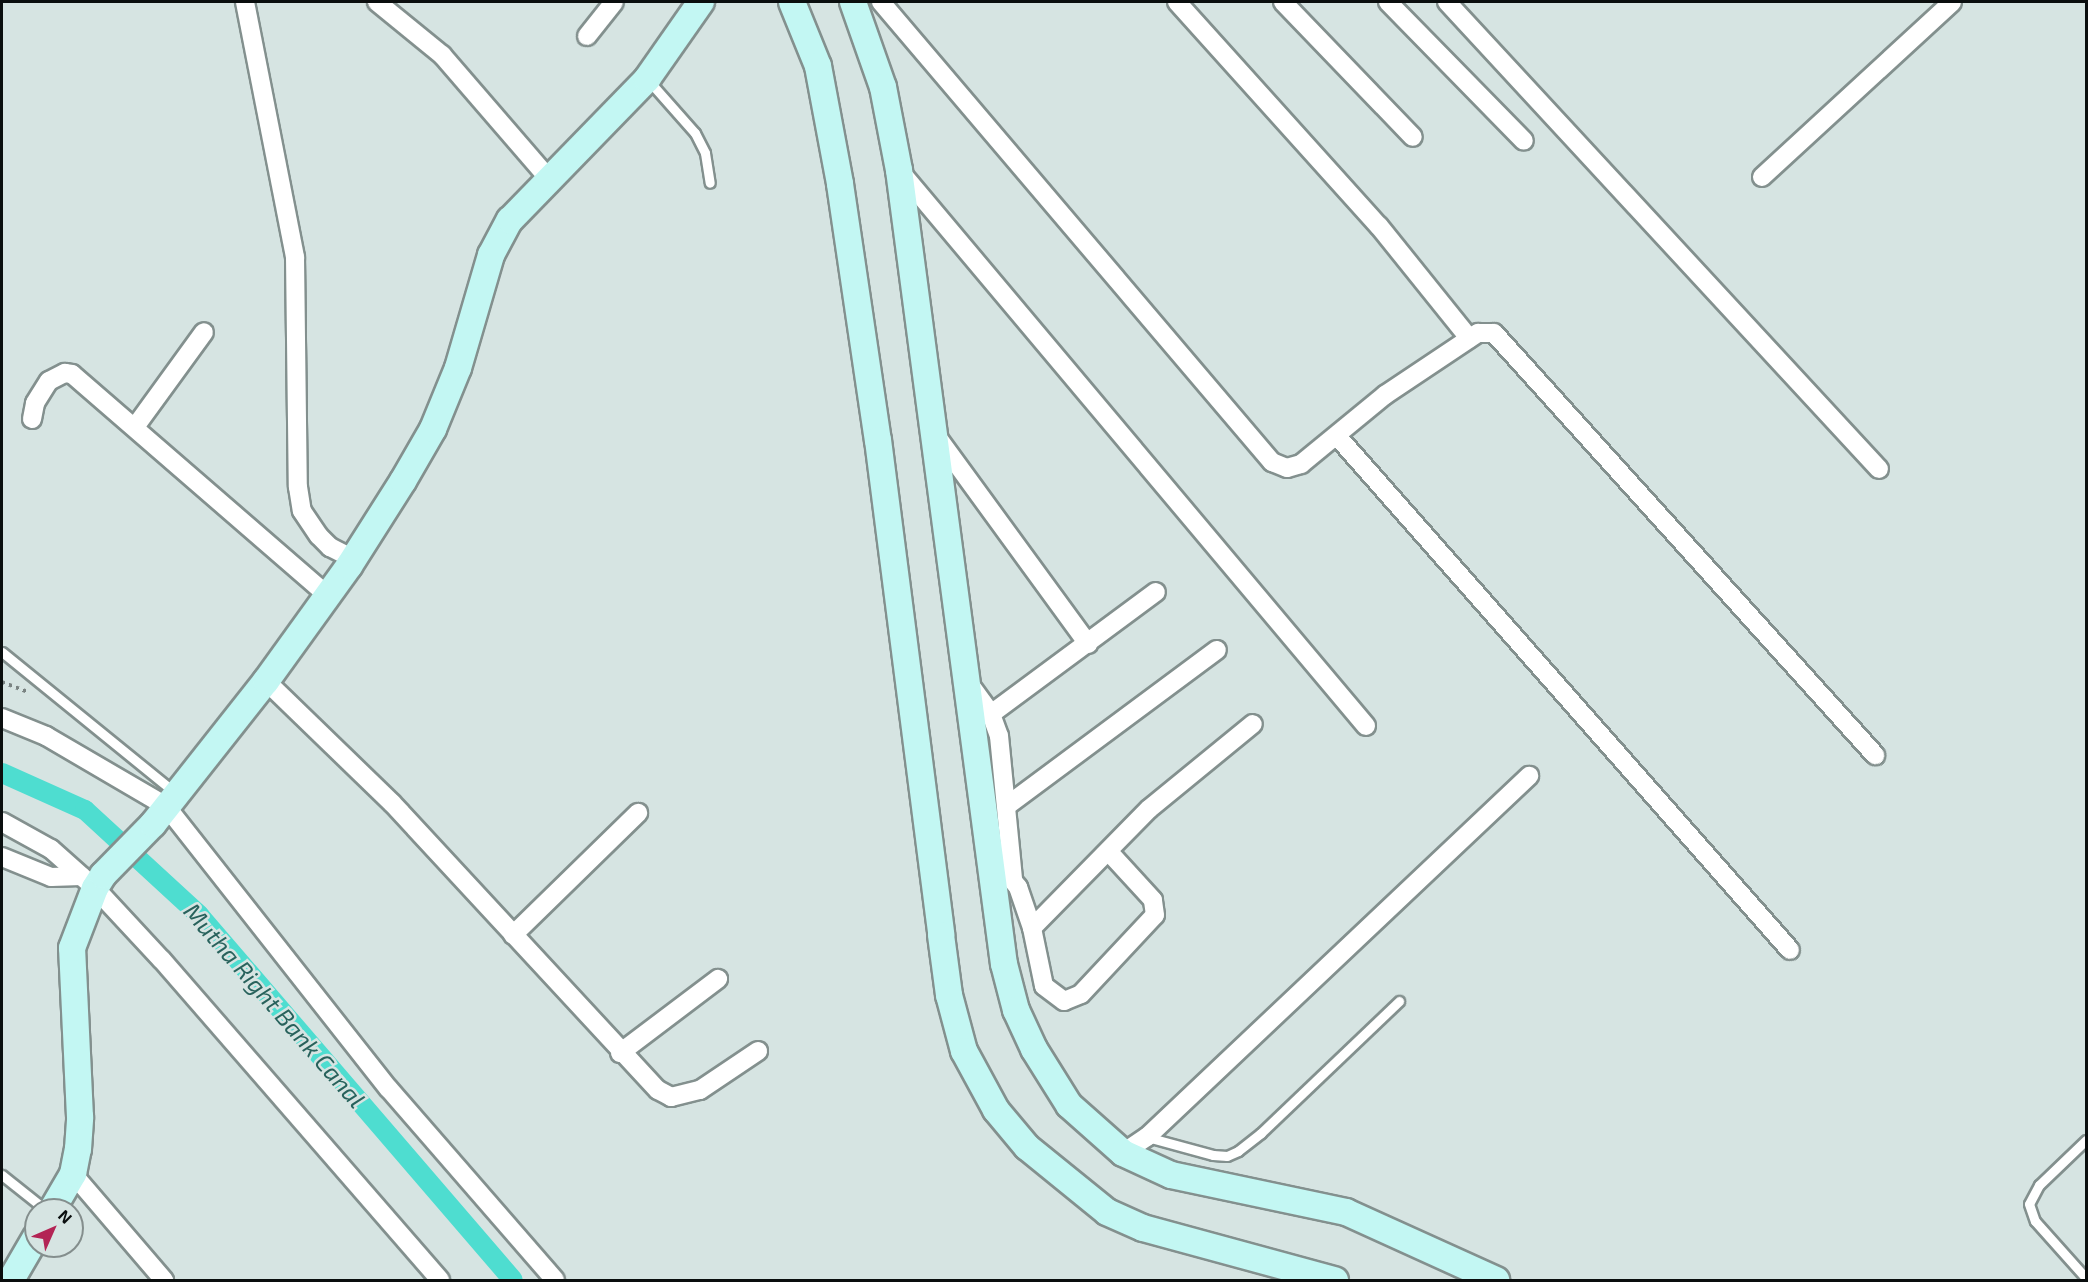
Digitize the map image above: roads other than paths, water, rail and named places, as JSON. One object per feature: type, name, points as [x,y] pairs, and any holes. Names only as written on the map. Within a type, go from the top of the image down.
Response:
[{"type":"street","points":[[245,2],[295,257],[298,487],[302,511],[319,536],[330,547],[354,559]]},
{"type":"street","points":[[376,2],[450,63],[548,178]]},
{"type":"street","points":[[587,36],[614,2]]},
{"type":"street","points":[[59,1198],[73,1174],[80,1117],[72,948],[93,880],[165,808],[266,681],[354,559],[433,429],[458,368],[491,255],[510,220],[548,178],[647,79],[701,2]]},
{"type":"street","points":[[792,2],[818,66],[840,184],[878,440],[943,955],[964,1051],[996,1110],[1027,1147],[1107,1212],[1143,1228],[1335,1281]]},
{"type":"street","points":[[853,2],[883,87],[899,171],[1004,964],[1016,1010],[1048,1074],[1069,1105],[1123,1153],[1171,1175],[1346,1212],[1496,1281]]},
{"type":"street","points":[[880,2],[1272,462],[1294,468],[1337,436],[1385,395],[1469,338],[1488,331],[1502,339],[1875,755]]},
{"type":"street","points":[[1177,2],[1371,217],[1469,338]]},
{"type":"street","points":[[1283,2],[1413,137]]},
{"type":"street","points":[[1388,2],[1524,141]]},
{"type":"street","points":[[1447,2],[1880,469]]},
{"type":"street","points":[[1762,177],[1952,2]]},
{"type":"street","points":[[899,171],[1366,726]]},
{"type":"street","points":[[135,427],[204,332]]},
{"type":"street","points":[[32,419],[41,390],[56,375],[65,373],[82,380],[328,596]]},
{"type":"street","points":[[932,430],[1088,644]]},
{"type":"street","points":[[1337,436],[1790,950]]},
{"type":"street","points":[[991,714],[1156,592]]},
{"type":"street","points":[[1008,806],[1217,650]]},
{"type":"street","points":[[266,681],[392,803],[620,1053],[658,1090],[671,1097],[700,1090],[758,1051]]},
{"type":"street","points":[[967,681],[991,714],[999,736],[1008,806],[1013,878],[1032,928],[1039,973],[1049,992],[1064,1001],[1081,994],[1150,923],[1156,908],[1109,852]]},
{"type":"street","points":[[2,718],[46,736],[165,808],[390,1089],[555,1281]]},
{"type":"street","points":[[1032,928],[1149,809],[1253,724]]},
{"type":"street","points":[[1123,1153],[1147,1137],[1528,776]]},
{"type":"street","points":[[513,936],[638,813]]},
{"type":"street","points":[[2,822],[34,837],[93,880],[440,1281]]},
{"type":"street","points":[[988,850],[1013,878]]},
{"type":"street","points":[[2,857],[51,877],[93,880]]},
{"type":"street","points":[[620,1053],[718,979]]},
{"type":"street","points":[[73,1174],[164,1281]]},
{"type":"street","points":[[19,1276],[27,1258]]},
{"type":"lane","points":[[647,79],[695,133],[705,153],[710,183]]},
{"type":"lane","points":[[2,652],[165,808]]},
{"type":"lane","points":[[1147,1137],[1213,1155],[1227,1156],[1261,1133],[1399,1001]]},
{"type":"lane","points":[[2086,1140],[2039,1185],[2029,1204],[2036,1221],[2086,1278]]},
{"type":"lane","points":[[2,1175],[31,1198]]},
{"type":"waterway","name":"Mutha Right Bank Canal","points":[[2,773],[85,810],[199,915],[513,1280]]}]
